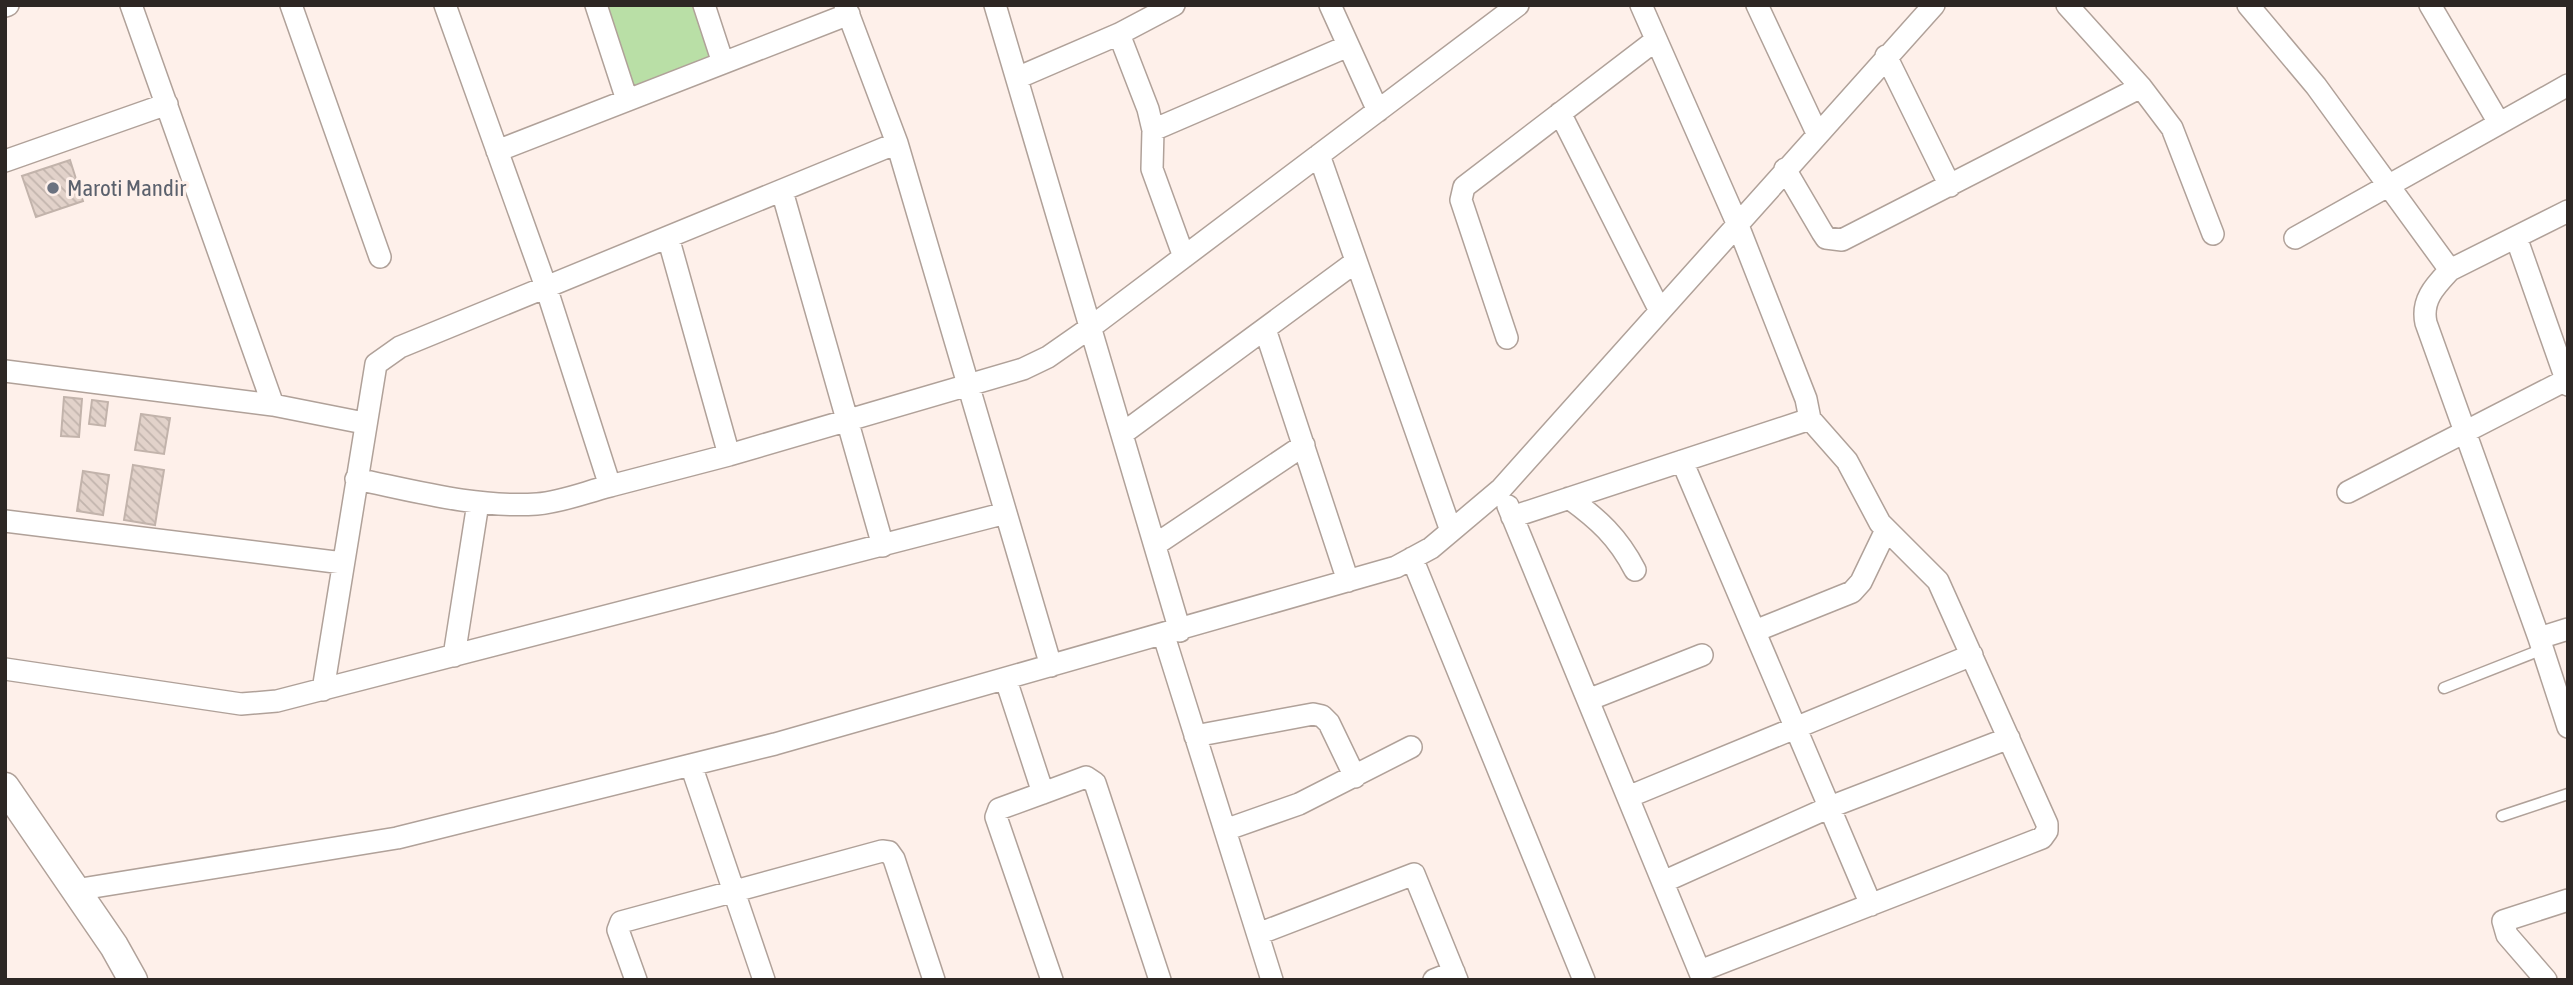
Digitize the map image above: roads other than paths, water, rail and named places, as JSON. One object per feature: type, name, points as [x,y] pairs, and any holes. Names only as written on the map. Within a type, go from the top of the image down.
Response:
[{"type":"street","points":[[131,5],[273,405]]},
{"type":"street","points":[[291,5],[380,257]]},
{"type":"street","points":[[445,5],[546,287],[610,486]]},
{"type":"street","points":[[596,5],[627,100]]},
{"type":"street","points":[[704,5],[723,63]]},
{"type":"street","points":[[996,5],[1155,545],[1195,736],[1272,980]]},
{"type":"street","points":[[1017,78],[1119,34],[1174,5]]},
{"type":"street","points":[[1330,5],[1378,111]]},
{"type":"street","points":[[356,479],[478,503],[539,504],[729,455],[1033,365],[1091,327],[1518,5]]},
{"type":"street","points":[[1501,489],[1702,976],[1871,905],[2042,838],[2047,831],[2047,824],[1938,581],[1886,530],[1847,461],[1811,419],[1806,399],[1737,223],[1641,5]]},
{"type":"street","points":[[75,890],[397,838],[691,765],[1006,680],[1396,567],[1431,548],[1501,489],[1659,309],[1934,5]]},
{"type":"street","points":[[2067,5],[2141,87],[2178,137],[2213,234]]},
{"type":"street","points":[[2248,5],[2316,86],[2450,270]]},
{"type":"street","points":[[2430,5],[2499,123]]},
{"type":"street","points":[[1760,7],[1817,133]]},
{"type":"street","points":[[497,151],[723,63],[847,10],[897,143],[971,385],[1051,666]]},
{"type":"street","points":[[1119,34],[1148,109],[1153,130],[1152,169],[1184,257]]},
{"type":"street","points":[[1507,338],[1461,194],[1464,187],[1656,40]]},
{"type":"street","points":[[1153,130],[1348,46]]},
{"type":"street","points":[[1886,56],[1950,186]]},
{"type":"street","points":[[2295,238],[2388,183],[2568,85]]},
{"type":"street","points":[[1785,170],[1822,232],[1834,241],[1842,240],[2141,87]]},
{"type":"street","points":[[5,161],[167,104]]},
{"type":"street","points":[[1560,113],[1659,309]]},
{"type":"street","points":[[323,690],[372,372],[383,358],[400,347],[897,143]]},
{"type":"street","points":[[1319,155],[1354,263],[1451,531]]},
{"type":"street","points":[[782,191],[883,546]]},
{"type":"street","points":[[2568,211],[2450,270],[2433,287],[2425,303],[2424,314],[2568,727]]},
{"type":"street","points":[[668,237],[729,455]]},
{"type":"street","points":[[2348,492],[2567,381],[2516,237]]},
{"type":"street","points":[[1122,434],[1354,263]]},
{"type":"street","points":[[1265,329],[1348,581]]},
{"type":"street","points":[[5,371],[273,405],[364,423]]},
{"type":"street","points":[[1513,517],[1811,419]]},
{"type":"street","points":[[1155,545],[1304,445]]},
{"type":"street","points":[[1682,461],[1871,905]]},
{"type":"street","points":[[1569,498],[1598,518],[1616,537],[1635,570]]},
{"type":"street","points":[[454,656],[478,503]]},
{"type":"street","points":[[5,669],[241,704],[277,701],[1006,513]]},
{"type":"street","points":[[5,521],[343,563]]},
{"type":"street","points":[[1755,631],[1852,592],[1861,582],[1886,530]]},
{"type":"street","points":[[1412,558],[1584,980]]},
{"type":"street","points":[[2541,644],[2568,629]]},
{"type":"street","points":[[1588,700],[1702,655]]},
{"type":"street","points":[[1628,797],[1972,655]]},
{"type":"street","points":[[1006,680],[1043,793]]},
{"type":"street","points":[[1195,736],[1313,714],[1322,716],[1329,723],[1355,777]]},
{"type":"street","points":[[1663,882],[1830,807],[2009,738]]},
{"type":"street","points":[[1225,830],[1298,804],[1410,747]]},
{"type":"street","points":[[691,765],[764,980]]},
{"type":"street","points":[[1052,980],[996,817],[999,809],[1086,778],[1095,783],[1160,980]]},
{"type":"street","points":[[5,787],[133,980]]},
{"type":"street","points":[[636,980],[618,930],[621,922],[874,852],[889,852],[894,859],[934,980]]},
{"type":"street","points":[[1258,934],[1414,874],[1456,976],[1434,980]]},
{"type":"street","points":[[2546,980],[2507,936],[2503,921],[2568,900]]},
{"type":"lane","points":[[2444,688],[2541,644]]},
{"type":"lane","points":[[2502,816],[2568,794]]},
{"type":"place","name":"Maroti Mandir","points":[[53,188]]}]
